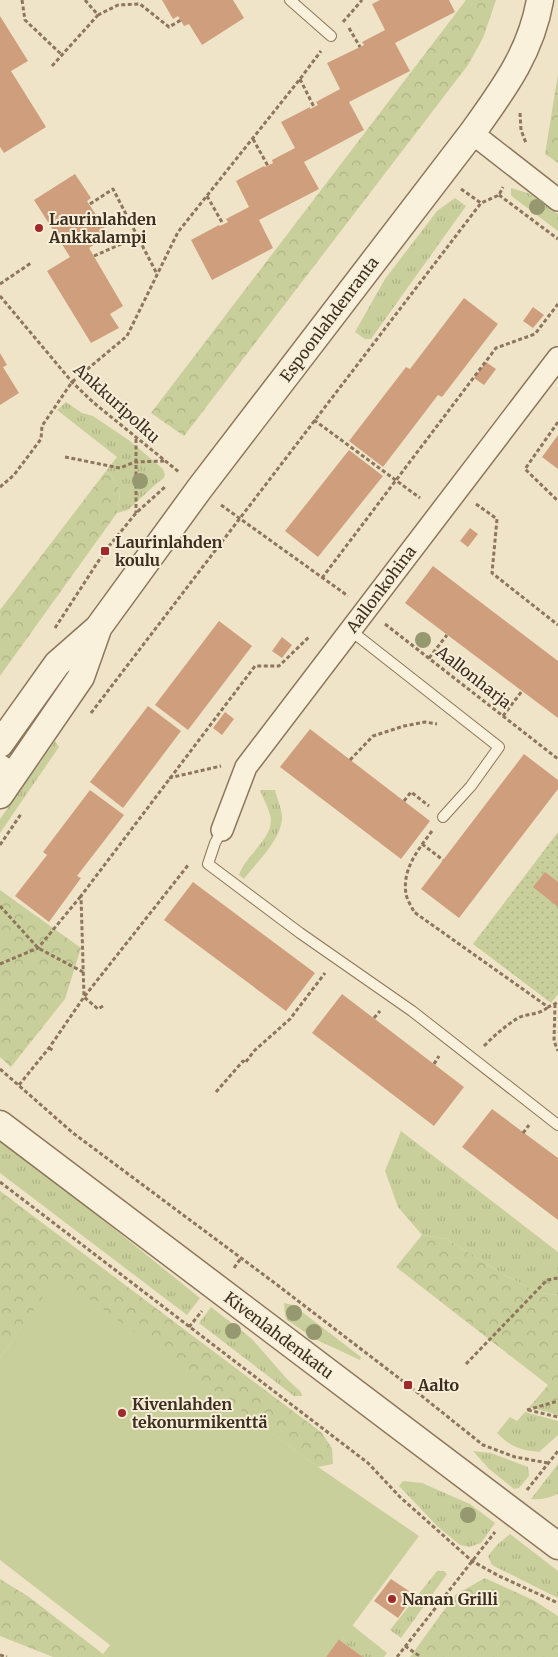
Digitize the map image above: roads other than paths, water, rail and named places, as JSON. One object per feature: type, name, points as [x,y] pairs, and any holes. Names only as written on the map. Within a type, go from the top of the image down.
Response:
[{"type":"street","name":"Espoonlahdenranta","points":[[0,744],[57,664],[98,628],[200,488],[505,88],[526,50],[537,17],[540,0]]},
{"type":"street","points":[[472,133],[558,200]]},
{"type":"street","name":"Aallonkohina","points":[[218,837],[246,766],[558,358]]},
{"type":"street","name":"Espoonlahdenranta","points":[[5,778],[81,677],[98,628]]},
{"type":"street","name":"Kivenlahdenkatu","points":[[0,1124],[555,1539]]},
{"type":"lane","points":[[290,0],[332,36]]},
{"type":"lane","points":[[350,630],[499,747],[471,786],[444,817]]},
{"type":"lane","points":[[218,837],[208,864],[336,959],[412,1011],[558,1125]]},
{"type":"place","name":"Laurinlahden Ankkalampi","points":[[39,228]]},
{"type":"place","name":"Laurinlahden koulu","points":[[105,551]]},
{"type":"place","name":"Aalto","points":[[408,1385]]},
{"type":"place","name":"Kivenlahden tekonurmikenttä","points":[[122,1413]]},
{"type":"place","name":"Nanan Grilli","points":[[392,1599]]}]
